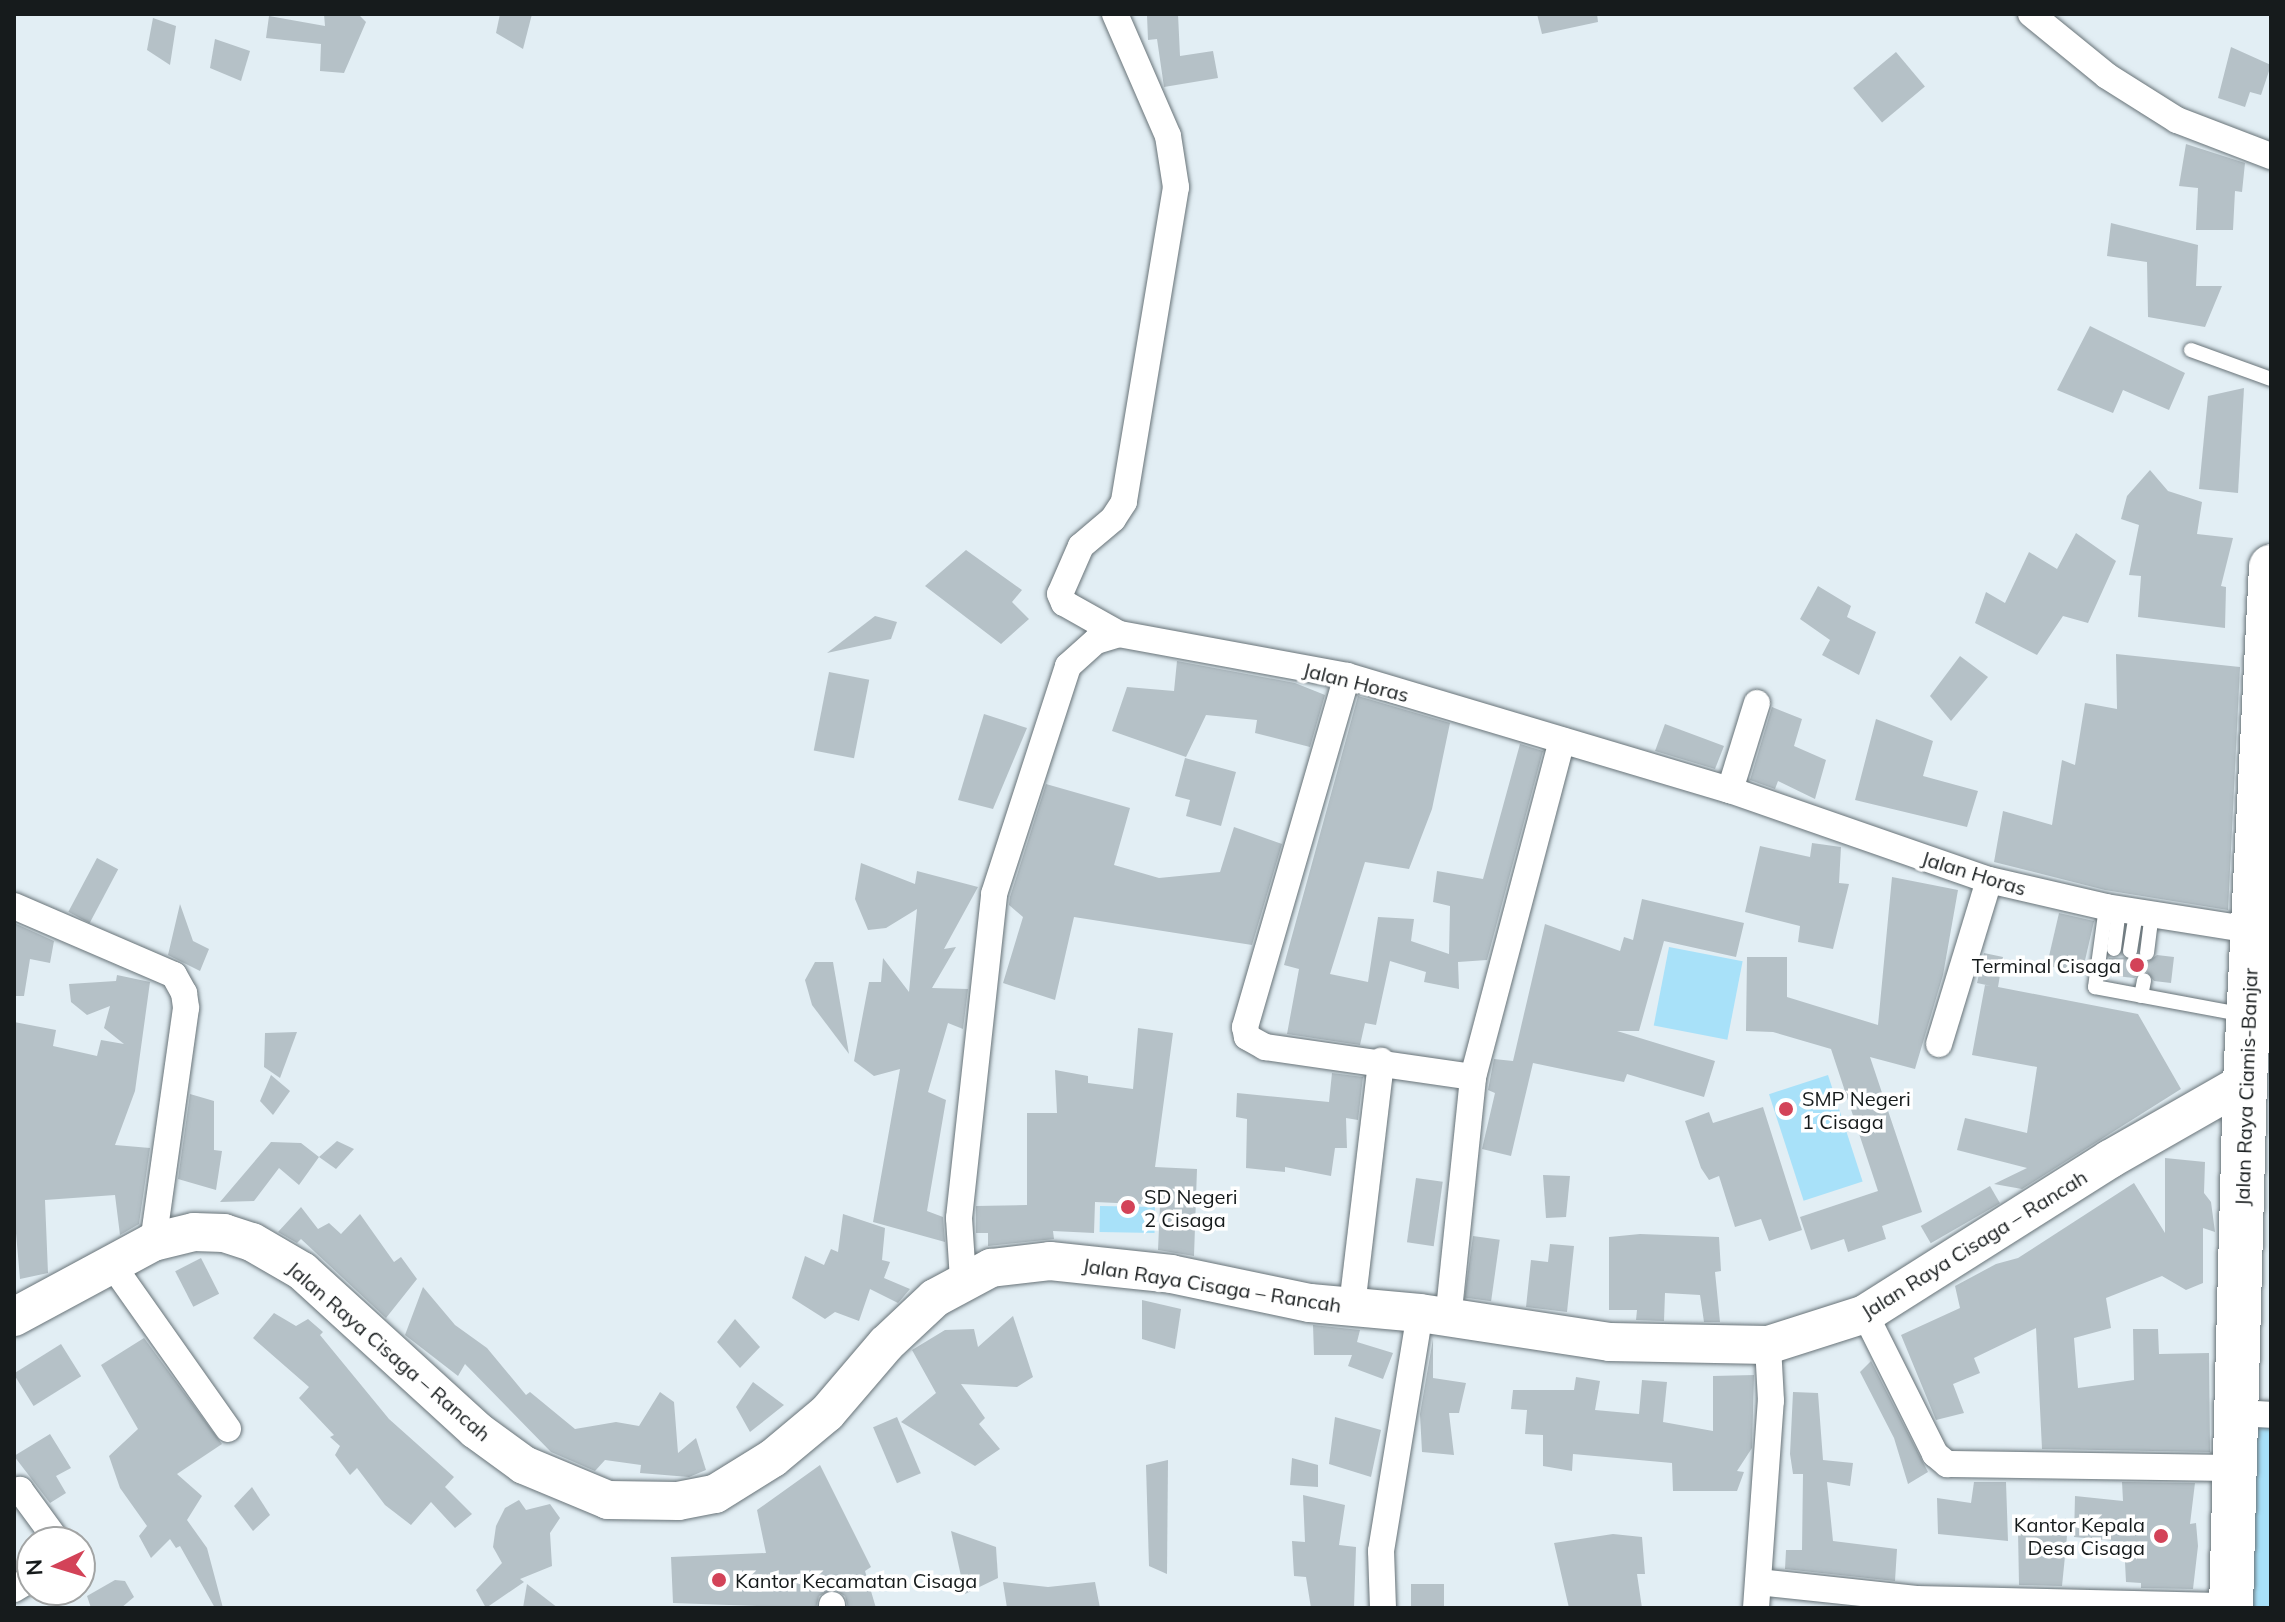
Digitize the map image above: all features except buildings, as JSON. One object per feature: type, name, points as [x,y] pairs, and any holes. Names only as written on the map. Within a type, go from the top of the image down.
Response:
[{"type":"highway","name":"Jalan Raya Ciamis-Banjar","points":[[2231,1607],[2235,1468],[2253,1414],[2245,1082],[2268,686],[2271,567]]},
{"type":"main road","name":"Jalan Raya Cisaga – Rancah","points":[[14,1317],[153,1242],[194,1232],[224,1233],[277,1255],[314,1281],[476,1430],[524,1465],[608,1500],[635,1502],[715,1494],[773,1458],[827,1413],[886,1344],[963,1280],[991,1268],[1050,1261],[1171,1274],[1310,1303],[1434,1316],[1610,1342],[1693,1347],[1768,1345],[1865,1314],[2110,1159],[2245,1082]]},
{"type":"street","name":"Jalan Horas","points":[[1115,14],[1168,136],[1176,187],[1124,502],[1113,519],[1081,546],[1060,594],[1064,603],[1119,634],[1347,676],[1730,790],[1989,880],[2128,911],[2252,930]]},
{"type":"street","points":[[2031,14],[2107,76],[2177,120],[2271,156]]},
{"type":"street","points":[[963,1280],[959,1218],[994,894],[1068,666],[1096,641],[1119,634]]},
{"type":"street","points":[[1347,676],[1245,1027],[1253,1044],[1473,1077]]},
{"type":"street","points":[[1730,790],[1757,703]]},
{"type":"street","points":[[1383,1608],[1381,1551],[1434,1316],[1473,1077],[1562,741]]},
{"type":"street","points":[[1939,1044],[1989,880]]},
{"type":"street","points":[[14,906],[174,975],[184,993],[186,1008],[153,1242]]},
{"type":"street","points":[[1352,1306],[1381,1061]]},
{"type":"street","points":[[111,1263],[228,1429]]},
{"type":"street","points":[[1865,1314],[1935,1454],[1947,1464],[2235,1468]]},
{"type":"street","points":[[1768,1345],[1771,1401],[1757,1595],[2231,1607]]},
{"type":"street","points":[[16,1487],[46,1526]]},
{"type":"lane","points":[[2191,350],[2271,379]]},
{"type":"lane","points":[[2114,949],[2128,911]]},
{"type":"lane","points":[[2128,911],[2130,951]]},
{"type":"lane","points":[[2128,911],[2147,953]]},
{"type":"lane","points":[[2128,911],[2095,987],[2109,982],[2126,985],[2141,996],[2248,1016]]},
{"type":"lane","points":[[2141,996],[2144,980]]},
{"type":"shaded area","points":[[1669,947],[1743,961],[1727,1040],[1654,1026]]},
{"type":"shaded area","points":[[1828,1075],[1863,1182],[1804,1201],[1769,1094]]},
{"type":"shaded area","points":[[1100,1206],[1155,1207],[1155,1233],[1100,1232]]},
{"type":"shaded area","points":[[2252,1418],[2271,1419],[2271,1608],[2244,1608]]},
{"type":"place","name":"Terminal Cisaga","points":[[2137,965]]},
{"type":"place","name":"SMP Negeri 1 Cisaga","points":[[1786,1109]]},
{"type":"place","name":"SD Negeri 2 Cisaga","points":[[1128,1207]]},
{"type":"place","name":"Kantor Kepala Desa Cisaga","points":[[2161,1536]]},
{"type":"place","name":"Kantor Kecamatan Cisaga","points":[[719,1580]]}]
